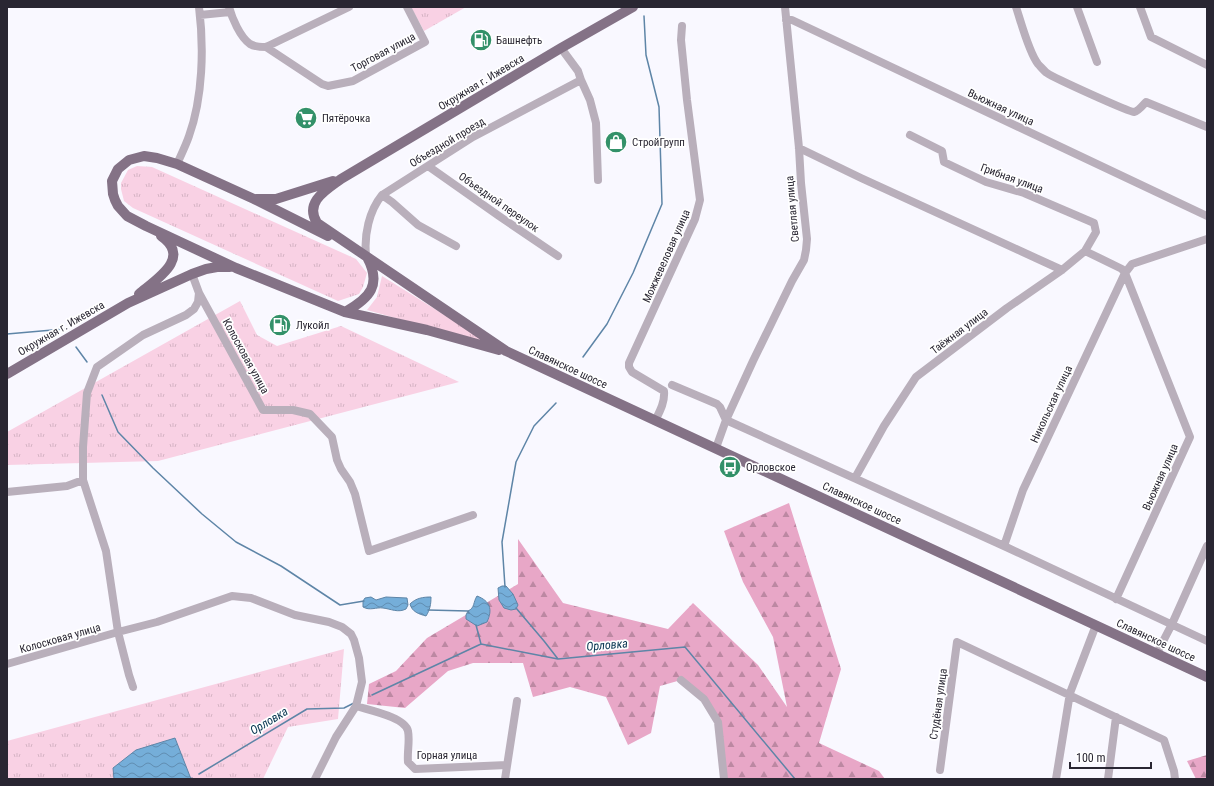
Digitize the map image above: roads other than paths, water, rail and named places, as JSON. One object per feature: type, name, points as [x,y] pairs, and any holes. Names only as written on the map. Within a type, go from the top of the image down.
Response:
[{"type":"main road","name":"Окружная г. Ижевска","points":[[366,255],[318,223],[314,217],[313,210],[321,194],[340,178],[633,7]]},
{"type":"main road","points":[[146,226],[127,216],[118,206],[112,194],[112,181],[114,175],[123,164],[136,157],[151,157],[177,164],[254,199],[366,255],[372,266],[374,276],[372,289],[365,300],[345,312]]},
{"type":"main road","name":"Окружная г. Ижевска","points":[[254,199],[276,199],[340,178]]},
{"type":"main road","name":"Окружная г. Ижевска","points":[[128,303],[165,273],[171,264],[173,256],[169,242],[146,226]]},
{"type":"main road","name":"Славянское шоссе","points":[[146,226],[236,268],[345,312],[427,330],[506,352],[716,448],[1207,677]]},
{"type":"main road","name":"Славянское шоссе","points":[[366,255],[506,352]]},
{"type":"main road","name":"Окружная г. Ижевска","points":[[7,374],[128,303],[206,269],[217,267],[236,268]]},
{"type":"street","points":[[266,47],[349,7]]},
{"type":"street","name":"Торговая улица","points":[[229,10],[240,31],[250,44],[257,47],[266,47],[322,84],[328,86],[353,81],[425,42],[406,7]]},
{"type":"street","name":"Светлая улица","points":[[716,448],[726,420],[753,361],[792,281],[804,260],[807,239],[785,7]]},
{"type":"street","points":[[1016,7],[1033,55],[1038,64],[1048,73],[1130,111],[1135,112],[1146,102],[1207,127]]},
{"type":"street","points":[[1077,7],[1097,62]]},
{"type":"street","points":[[1140,7],[1151,37],[1207,65]]},
{"type":"street","points":[[177,164],[189,135],[198,100],[202,35],[199,11],[229,10]]},
{"type":"street","name":"Вьюжная улица","points":[[786,20],[792,20],[1207,216]]},
{"type":"street","name":"Можжевеловая улица","points":[[655,420],[665,397],[664,391],[632,372],[629,367],[629,363],[695,219],[700,200],[686,92],[681,40],[682,26]]},
{"type":"street","points":[[561,48],[578,71],[590,100],[596,123],[598,180]]},
{"type":"street","name":"Объездной проезд","points":[[366,255],[366,231],[374,204],[382,195],[474,137],[582,80]]},
{"type":"street","name":"Грибная улица","points":[[910,135],[942,151],[944,162],[986,182],[1024,193],[1094,223]]},
{"type":"street","points":[[799,148],[1062,270]]},
{"type":"street","name":"Объездной переулок","points":[[428,166],[558,256]]},
{"type":"street","points":[[382,195],[418,225],[456,246]]},
{"type":"street","name":"Таёжная улица","points":[[855,478],[884,426],[916,377],[1007,308],[1062,270],[1085,251],[1096,232],[1094,223]]},
{"type":"street","points":[[1085,251],[1122,269],[1125,273],[1132,264],[1207,239]]},
{"type":"street","name":"Вьюжная улица","points":[[1116,599],[1190,437],[1125,273]]},
{"type":"street","name":"Никольская улица","points":[[1004,546],[1022,490],[1125,273]]},
{"type":"street","name":"Колосковая улица","points":[[192,274],[199,293],[263,410],[293,410],[310,414],[332,437],[337,460],[355,494],[369,551],[473,515]]},
{"type":"street","name":"Колосковая улица","points":[[118,632],[106,551],[83,480],[83,447],[87,393],[97,368],[143,336],[186,315],[194,309],[198,302],[199,293]]},
{"type":"street","points":[[672,384],[717,404],[726,420],[1004,546],[1207,641]]},
{"type":"street","points":[[7,492],[67,486],[83,480]]},
{"type":"street","points":[[1157,654],[1207,546]]},
{"type":"street","name":"Колосковая улица","points":[[7,664],[157,622],[232,596],[251,598],[295,615],[336,624],[351,634],[359,658],[362,682],[356,706]]},
{"type":"street","points":[[1056,779],[1070,695],[1096,625]]},
{"type":"street","points":[[118,632],[133,687]]},
{"type":"street","name":"Студёная улица","points":[[940,770],[957,642],[1070,695]]},
{"type":"street","points":[[680,680],[704,699],[718,722],[724,779]]},
{"type":"street","points":[[1070,695],[1164,740],[1174,771],[1175,779]]},
{"type":"street","points":[[505,779],[517,701]]},
{"type":"street","points":[[315,779],[336,738],[356,706]]},
{"type":"street","name":"Горная улица","points":[[356,706],[395,718],[404,724],[408,731],[408,762],[415,769],[507,765]]},
{"type":"street","points":[[1108,779],[1116,717]]},
{"type":"water","points":[[506,586],[513,594],[518,605],[516,609],[511,610],[504,608],[499,600],[498,588]]},
{"type":"water","points":[[477,596],[485,600],[489,606],[490,613],[487,622],[477,626],[466,619],[466,615],[473,607]]},
{"type":"water","points":[[371,597],[376,600],[386,597],[407,598],[408,605],[406,609],[400,611],[386,608],[368,609],[363,607],[363,601],[365,598]]},
{"type":"water","points":[[431,597],[430,607],[426,616],[412,609],[410,604],[412,602],[417,599]]},
{"type":"water","points":[[175,738],[191,779],[114,779],[113,768],[136,750]]},
{"type":"waterway","points":[[583,357],[607,324],[633,273],[662,204],[659,107],[646,55],[644,16]]},
{"type":"waterway","points":[[7,334],[64,329]]},
{"type":"waterway","points":[[76,347],[87,362]]},
{"type":"waterway","points":[[102,395],[118,432],[153,468],[202,514],[236,542],[281,566],[340,605],[364,601]]},
{"type":"waterway","points":[[505,587],[502,542],[516,462],[534,426],[556,403]]},
{"type":"waterway","points":[[516,608],[558,659]]},
{"type":"waterway","points":[[428,610],[468,611],[469,613]]},
{"type":"waterway","points":[[476,625],[481,644]]},
{"type":"waterway","name":"Орловка","points":[[372,695],[481,644],[558,659],[685,647],[795,779]]},
{"type":"waterway","name":"Орловка","points":[[199,774],[307,709],[344,708],[354,703]]},
{"type":"place","name":"Башнефть","points":[[481,40]]},
{"type":"place","name":"Пятёрочка","points":[[306,118]]},
{"type":"place","name":"СтройГрупп","points":[[616,142]]},
{"type":"place","name":"Лукойл","points":[[280,325]]},
{"type":"place","name":"Орловское","points":[[730,467]]}]
